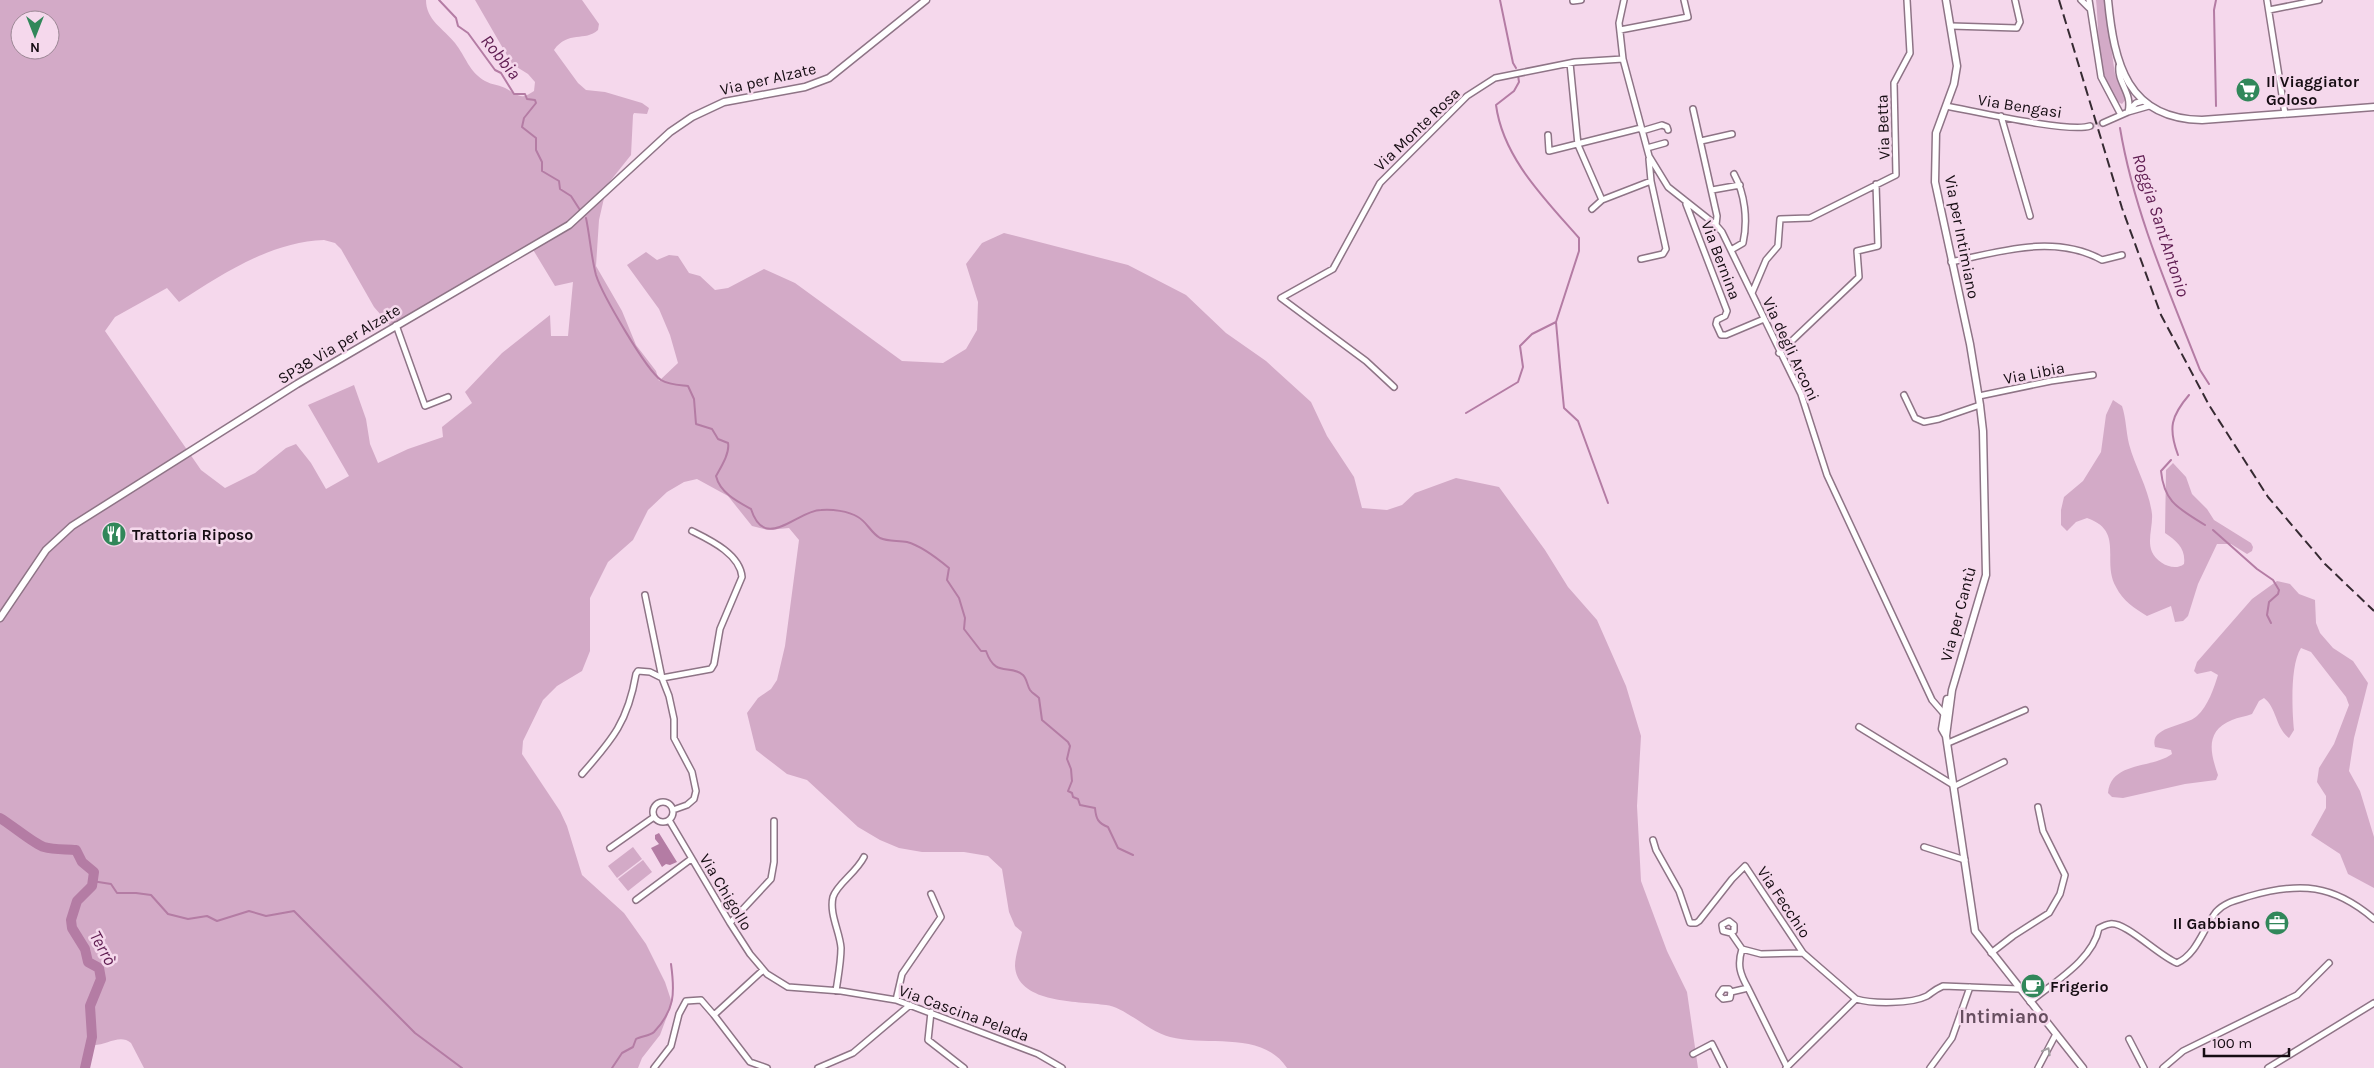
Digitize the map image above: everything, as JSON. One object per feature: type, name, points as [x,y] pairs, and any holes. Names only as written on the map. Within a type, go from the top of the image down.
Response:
[{"type":"street","name":"Via per Alzate","points":[[709,108],[740,98],[805,87],[829,78],[926,0]]},
{"type":"street","points":[[1574,1],[1581,0]]},
{"type":"street","name":"Via degli Arconi","points":[[1624,0],[1619,23],[1623,59],[1649,156],[1657,172],[1668,187],[1686,203],[1716,224],[1731,250],[1779,353],[1801,394],[1827,475],[1932,701],[1946,715]]},
{"type":"street","points":[[1620,30],[1688,17],[1684,0]]},
{"type":"street","name":"Via Betta","points":[[1752,293],[1766,260],[1778,246],[1780,219],[1810,218],[1896,175],[1894,82],[1910,53],[1907,0]]},
{"type":"street","name":"Via per Intimiano","points":[[1946,0],[1957,66],[1954,84],[1936,133],[1936,182],[1970,344]]},
{"type":"street","points":[[1951,26],[2017,28],[2020,19],[2015,0]]},
{"type":"street","points":[[2081,0],[2090,8]]},
{"type":"street","points":[[2089,0],[2101,77],[2121,115]]},
{"type":"street","points":[[2108,0],[2111,29],[2119,66],[2119,77],[2129,99],[2128,112]]},
{"type":"street","points":[[2267,0],[2285,114]]},
{"type":"street","points":[[2269,10],[2319,0]]},
{"type":"street","name":"Via Monte Rosa","points":[[1394,387],[1366,362],[1281,298],[1333,269],[1380,183],[1467,96],[1495,78],[1570,63],[1623,59]]},
{"type":"street","points":[[1570,63],[1578,145],[1602,200]]},
{"type":"street","points":[[2119,66],[2128,84],[2146,103],[2176,118],[2193,120],[2374,107]]},
{"type":"street","points":[[2103,123],[2128,112],[2136,103],[2146,103]]},
{"type":"street","name":"Via Bengasi","points":[[1946,106],[2071,126],[2090,126]]},
{"type":"street","name":"SP38 Via per Alzate","points":[[0,618],[46,550],[72,526],[396,325],[569,225],[670,132],[709,108]]},
{"type":"street","points":[[1693,108],[1712,190],[1717,216],[1716,224]]},
{"type":"street","points":[[2001,116],[2030,216]]},
{"type":"street","points":[[1548,135],[1549,151],[1662,125],[1667,127],[1668,130]]},
{"type":"street","points":[[1701,141],[1732,134]]},
{"type":"street","points":[[1647,148],[1665,143]]},
{"type":"street","points":[[1641,258],[1664,254],[1666,249],[1651,181],[1649,156]]},
{"type":"street","points":[[1731,250],[1743,243],[1744,237],[1745,210],[1740,185],[1734,174]]},
{"type":"street","points":[[1592,209],[1602,200],[1651,181]]},
{"type":"street","points":[[1779,353],[1859,277],[1857,251],[1878,246],[1876,184]]},
{"type":"street","points":[[1712,190],[1740,185]]},
{"type":"street","name":"Via Bernina","points":[[1686,203],[1727,311],[1726,316],[1717,320],[1716,324],[1720,335],[1726,335],[1764,319]]},
{"type":"street","points":[[1952,262],[2036,245],[2088,252],[2102,260],[2122,255]]},
{"type":"street","points":[[396,325],[425,406],[448,397]]},
{"type":"street","name":"Via per Cantù","points":[[1970,344],[1983,432],[1986,575],[1952,690],[1946,715],[1946,736],[1955,786],[1975,932],[2083,1068]]},
{"type":"street","name":"Via Libia","points":[[1979,396],[2051,381],[2093,376]]},
{"type":"street","points":[[1904,395],[1914,418],[1924,422],[1980,405]]},
{"type":"street","points":[[582,774],[617,733],[627,711],[636,674],[642,670],[662,678],[711,669],[714,664],[720,629],[742,576],[741,569],[730,556],[712,542],[692,531]]},
{"type":"street","points":[[645,595],[662,678],[669,696],[674,719],[674,738],[692,772],[696,791],[694,799],[687,805],[673,810]]},
{"type":"street","points":[[1946,715],[1947,700],[1952,690]]},
{"type":"street","points":[[1932,701],[1939,704],[1947,700]]},
{"type":"street","points":[[1948,743],[2025,710]]},
{"type":"street","points":[[1860,727],[1955,786],[2004,762]]},
{"type":"street","points":[[660,802],[670,804],[673,816],[669,820],[662,822],[654,817],[654,807],[660,802]]},
{"type":"street","points":[[1991,953],[2013,936],[2049,913],[2060,894],[2065,875],[2042,831],[2038,807]]},
{"type":"street","points":[[610,848],[654,817]]},
{"type":"street","name":"Via Chigollo","points":[[669,820],[730,923],[750,954],[765,972]]},
{"type":"street","points":[[730,923],[771,879],[774,862],[774,821]]},
{"type":"street","name":"Via Fecchio","points":[[1653,840],[1656,850],[1679,891],[1687,920],[1693,924],[1699,921],[1732,879],[1745,866],[1803,953],[1856,999]]},
{"type":"street","points":[[1924,847],[1965,860]]},
{"type":"street","points":[[836,991],[841,948],[833,914],[833,898],[840,885],[857,870],[864,858]]},
{"type":"street","points":[[636,900],[691,859]]},
{"type":"street","points":[[2030,1002],[2078,962],[2097,940],[2099,928],[2111,924],[2121,926],[2166,959],[2176,963],[2183,960],[2193,949],[2216,912],[2226,903],[2268,891],[2307,887],[2336,894],[2374,919]]},
{"type":"street","points":[[896,1000],[902,974],[941,917],[931,894]]},
{"type":"street","points":[[1731,933],[1742,949],[1761,954],[1803,953]]},
{"type":"street","points":[[1742,949],[1738,964],[1740,973],[1786,1067],[1856,999],[1866,1002],[1910,1000],[1928,996],[1932,990],[1943,986],[2020,989]]},
{"type":"street","points":[[2163,1068],[2183,1051],[2297,995],[2329,963]]},
{"type":"street","points":[[714,1015],[765,972]]},
{"type":"street","name":"Via Cascina Pelada","points":[[765,972],[788,987],[836,991],[896,1000],[1038,1054],[1062,1068]]},
{"type":"street","points":[[1930,1068],[1952,1038],[1970,987]]},
{"type":"street","points":[[1731,992],[1748,988]]},
{"type":"street","points":[[654,1068],[672,1046],[679,1014],[686,1000],[701,1000],[750,1062],[767,1068]]},
{"type":"street","points":[[2268,1068],[2374,1003]]},
{"type":"street","points":[[818,1068],[853,1053],[910,1005]]},
{"type":"street","points":[[931,1012],[928,1040],[964,1068]]},
{"type":"street","points":[[2038,1068],[2056,1034]]},
{"type":"street","points":[[2129,1039],[2144,1068]]},
{"type":"street","points":[[1692,1054],[1712,1044],[1724,1068]]},
{"type":"shaded area","points":[[0,0],[426,0],[432,18],[459,48],[475,73],[488,82],[523,96],[534,91],[535,82],[528,74],[512,64],[475,0],[582,0],[599,24],[598,30],[588,35],[565,40],[554,50],[578,83],[586,90],[605,92],[642,103],[649,108],[647,114],[634,113],[631,155],[607,185],[599,220],[596,266],[622,311],[636,345],[656,371],[659,381],[678,363],[670,335],[659,309],[627,265],[646,252],[657,260],[669,255],[678,256],[689,273],[700,276],[715,290],[728,288],[764,269],[795,283],[902,361],[943,363],[966,349],[977,330],[978,302],[966,264],[982,243],[1004,233],[1128,265],[1186,295],[1226,333],[1266,361],[1311,402],[1327,436],[1354,477],[1362,508],[1387,510],[1402,505],[1415,493],[1456,478],[1499,487],[1545,550],[1568,587],[1597,620],[1626,686],[1641,736],[1637,806],[1641,881],[1667,951],[1687,992],[1698,1068],[1287,1068],[1276,1056],[1264,1049],[1249,1044],[1185,1040],[1170,1037],[1113,1007],[1051,998],[1026,988],[1018,978],[1015,966],[1022,932],[1015,926],[1009,912],[1002,869],[988,856],[964,852],[922,852],[899,848],[880,840],[858,827],[807,780],[787,774],[756,750],[747,713],[758,698],[771,689],[777,680],[785,646],[799,540],[789,528],[768,530],[752,526],[728,496],[697,479],[684,482],[667,492],[648,510],[633,540],[608,562],[590,598],[590,651],[582,671],[557,686],[543,700],[523,741],[522,754],[560,811],[567,826],[582,875],[624,913],[646,944],[665,982],[672,1003],[660,1035],[642,1058],[638,1068],[144,1068],[131,1043],[122,1039],[91,1045],[84,1068],[0,1068]],"holes":[[[324,240],[335,243],[341,249],[374,307],[394,330],[532,248],[555,286],[573,282],[568,336],[551,336],[550,315],[502,353],[465,392],[472,403],[442,427],[443,437],[408,449],[378,463],[370,444],[366,419],[354,385],[308,405],[349,476],[326,489],[311,463],[296,444],[286,448],[255,473],[225,488],[201,470],[105,331],[115,317],[167,288],[179,302],[230,271],[266,253],[304,242]]]},
{"type":"shaded area","points":[[2096,0],[2104,0],[2115,74],[2125,92],[2126,99],[2122,104],[2114,97],[2104,73]]},
{"type":"shaded area","points":[[2113,400],[2122,406],[2129,444],[2148,496],[2152,514],[2150,538],[2154,556],[2162,563],[2171,567],[2184,564],[2184,554],[2180,546],[2165,533],[2166,470],[2173,463],[2186,477],[2192,494],[2207,509],[2214,520],[2251,543],[2253,547],[2252,551],[2247,554],[2231,544],[2217,544],[2198,584],[2188,616],[2183,621],[2175,622],[2171,606],[2147,616],[2125,600],[2112,577],[2109,539],[2099,524],[2087,518],[2076,522],[2067,531],[2061,525],[2061,510],[2064,497],[2083,481],[2101,452],[2106,415]]},
{"type":"shaded area","points":[[2277,581],[2290,584],[2299,594],[2315,600],[2316,623],[2320,633],[2333,648],[2353,661],[2368,683],[2354,738],[2349,771],[2360,791],[2374,837],[2374,888],[2348,874],[2340,854],[2311,835],[2326,808],[2326,796],[2317,782],[2319,768],[2334,744],[2349,705],[2346,697],[2311,652],[2301,648],[2297,656],[2293,676],[2294,730],[2289,738],[2284,734],[2271,707],[2264,698],[2259,701],[2252,714],[2234,719],[2217,730],[2212,743],[2213,758],[2218,775],[2216,780],[2185,784],[2123,798],[2112,797],[2108,793],[2111,783],[2116,776],[2124,771],[2164,759],[2172,754],[2171,750],[2155,747],[2157,735],[2197,716],[2207,702],[2218,675],[2211,671],[2197,674],[2194,671],[2197,662],[2252,599]]},
{"type":"shaded area","points":[[659,833],[677,862],[670,865],[666,864],[662,867],[651,848],[659,844],[655,839],[655,835]]},
{"type":"shaded area","points":[[633,847],[642,859],[617,878],[608,866]]},
{"type":"shaded area","points":[[643,860],[652,872],[628,891],[618,879]]},
{"type":"waterway","name":"Robbia","points":[[439,0],[456,18],[458,26],[468,33],[495,70],[501,73],[514,94],[525,94],[527,99],[535,100],[536,103],[524,118],[522,127],[536,138],[536,150],[542,162],[542,171],[559,181],[560,189],[571,196],[580,210]]},
{"type":"waterway","points":[[1500,0],[1513,63],[1516,68]]},
{"type":"waterway","name":"Roggia Sant'Antonio","points":[[2216,0],[2214,10],[2216,106]]},
{"type":"waterway","points":[[1518,75],[1519,82],[1514,91],[1496,105],[1500,124],[1516,160],[1527,177],[1579,238],[1579,251],[1556,322],[1564,408],[1578,421],[1608,503]]},
{"type":"waterway","name":"Roggia Sant'Antonio","points":[[2120,128],[2126,159],[2143,221],[2200,370],[2209,384]]},
{"type":"waterway","points":[[586,218],[596,275],[635,347],[661,380],[671,384],[688,386],[694,399],[696,424],[712,429],[718,439],[728,443],[723,464],[716,476],[725,492],[751,509],[757,522],[764,528],[773,529],[821,510],[845,512],[861,519],[880,538],[904,541],[918,546],[949,568],[947,580],[959,598],[965,618],[964,629],[981,651],[986,651],[994,665],[998,668],[1013,670],[1023,675],[1030,690],[1039,698],[1042,720],[1068,742],[1070,746],[1067,759],[1071,769],[1072,781],[1068,791],[1072,793],[1073,797],[1078,799],[1080,805],[1095,808],[1098,820],[1108,827],[1118,848],[1133,855]]},
{"type":"waterway","points":[[1466,413],[1518,382],[1523,367],[1520,346],[1532,334],[1556,322]]},
{"type":"waterway","name":"Roggia Sant'Antonio","points":[[2178,455],[2173,437],[2173,423],[2178,409],[2189,395]]},
{"type":"waterway","name":"Roggia Sant'Antonio","points":[[2171,460],[2161,471],[2166,491],[2175,504],[2205,525]]},
{"type":"waterway","name":"Roggia Sant'Antonio","points":[[2213,530],[2257,569],[2273,580],[2279,590],[2278,594],[2269,602],[2267,615],[2271,623]]},
{"type":"waterway","name":"Terrò","points":[[0,818],[44,847],[76,850],[82,862],[94,872],[92,886],[77,901],[71,920],[72,928],[85,949],[88,962],[99,968],[101,979],[90,1006],[92,1037],[85,1068]]},
{"type":"waterway","points":[[92,881],[111,884],[117,893],[151,895],[168,914],[188,919],[207,916],[217,921],[249,911],[266,916],[294,911],[415,1033],[462,1068]]},
{"type":"waterway","points":[[612,1068],[622,1053],[633,1047],[636,1039],[652,1033],[666,1016],[670,1008],[673,992],[671,964]]},
{"type":"tunnel","points":[[2090,126],[2103,123]]},
{"type":"railway","points":[[2059,0],[2122,208],[2161,315],[2209,405],[2268,497],[2325,564],[2374,611]]},
{"type":"place","name":"Il Viaggiator Goloso","points":[[2248,90]]},
{"type":"place","name":"Trattoria Riposo","points":[[114,534]]},
{"type":"place","name":"Il Gabbiano","points":[[2277,923]]},
{"type":"place","name":"Frigerio","points":[[2033,986]]},
{"type":"district","name":"Intimiano","points":[[2004,1017]]}]
